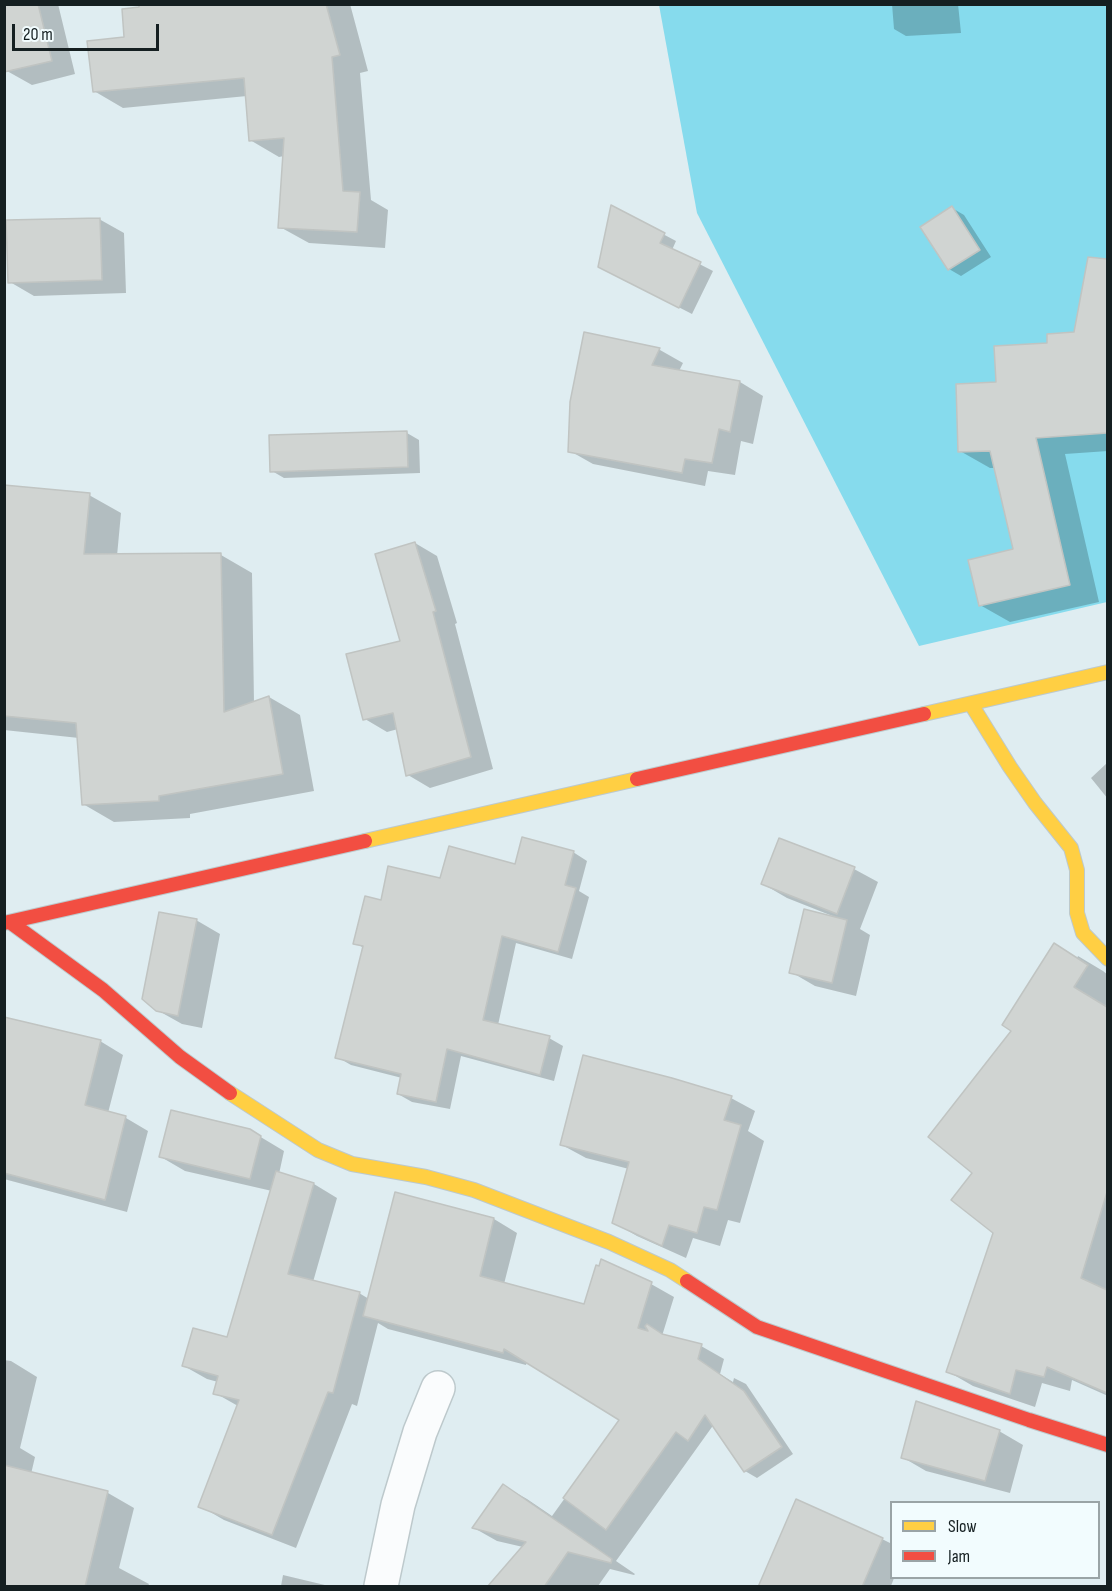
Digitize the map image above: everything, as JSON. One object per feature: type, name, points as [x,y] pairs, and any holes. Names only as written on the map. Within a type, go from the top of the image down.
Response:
[{"type":"street","points":[[7,923],[1107,672]]},
{"type":"street","points":[[971,704],[1010,767],[1071,848],[1077,870],[1077,913],[1083,933],[1107,959]]},
{"type":"street","points":[[7,923],[103,990],[180,1057],[252,1108],[318,1150],[352,1164],[426,1177],[474,1190],[609,1242],[670,1270],[757,1327],[1107,1445]]},
{"type":"street","points":[[381,1587],[401,1495],[420,1432],[438,1388]]},
{"type":"shaded area","points":[[659,5],[1107,5],[1107,602],[919,646],[697,213]]},
{"type":"building","points":[[4,4],[38,4],[52,61],[4,72]]},
{"type":"building","points":[[139,4],[326,4],[340,55],[332,57],[343,191],[360,192],[357,232],[278,228],[284,138],[249,141],[244,78],[93,92],[87,41],[124,37],[122,9],[139,7]]},
{"type":"building","points":[[611,205],[665,233],[660,243],[701,262],[679,308],[598,267]]},
{"type":"building","points":[[952,206],[980,250],[948,270],[920,227]]},
{"type":"building","points":[[100,218],[102,280],[8,283],[6,220]]},
{"type":"building","points":[[1088,257],[1107,259],[1107,433],[1036,438],[1070,585],[979,606],[968,560],[1013,549],[990,451],[958,452],[956,384],[996,382],[994,346],[1047,343],[1047,334],[1074,332]]},
{"type":"building","points":[[584,332],[660,348],[652,365],[740,381],[730,432],[719,429],[712,463],[685,459],[682,473],[568,452],[570,402]]},
{"type":"building","points":[[407,431],[408,467],[270,472],[269,435]]},
{"type":"building","points":[[4,485],[90,493],[84,554],[221,553],[224,712],[269,696],[283,774],[159,796],[159,801],[82,805],[76,723],[4,716]]},
{"type":"building","points":[[415,542],[436,611],[433,612],[471,757],[406,776],[393,713],[363,720],[346,654],[400,641],[375,554]]},
{"type":"building","points":[[522,837],[574,851],[565,885],[576,888],[558,952],[502,936],[483,1020],[550,1036],[540,1075],[447,1049],[436,1102],[397,1094],[401,1074],[335,1058],[363,946],[353,944],[365,896],[381,900],[388,866],[440,878],[449,846],[515,864]]},
{"type":"building","points":[[779,838],[855,867],[837,914],[761,884]]},
{"type":"building","points":[[804,909],[847,920],[832,983],[789,973]]},
{"type":"building","points":[[159,912],[197,919],[178,1016],[156,1011],[142,999]]},
{"type":"building","points":[[1054,943],[1088,965],[1074,987],[1107,1007],[1107,1192],[1081,1278],[1107,1290],[1107,1393],[1047,1367],[1044,1377],[1016,1370],[1010,1394],[946,1372],[993,1233],[951,1200],[972,1173],[928,1137],[1011,1031],[1002,1025]]},
{"type":"building","points":[[4,1017],[101,1040],[85,1105],[126,1116],[105,1200],[4,1173]]},
{"type":"building","points":[[583,1055],[732,1096],[724,1120],[741,1125],[717,1210],[704,1207],[697,1233],[669,1225],[662,1246],[612,1223],[629,1162],[560,1145]]},
{"type":"building","points":[[171,1110],[250,1129],[261,1136],[250,1179],[159,1157]]},
{"type":"building","points":[[276,1171],[314,1183],[288,1274],[360,1292],[333,1393],[328,1392],[272,1535],[198,1507],[239,1400],[213,1394],[218,1376],[182,1366],[193,1328],[227,1337]]},
{"type":"building","points":[[395,1192],[494,1218],[480,1276],[584,1304],[596,1265],[599,1266],[601,1259],[652,1282],[638,1328],[648,1331],[645,1326],[647,1324],[662,1334],[702,1344],[698,1359],[744,1391],[782,1447],[744,1472],[705,1415],[688,1441],[676,1432],[606,1530],[563,1498],[619,1420],[504,1349],[503,1353],[363,1316]]},
{"type":"building","points":[[916,1401],[1000,1430],[985,1481],[901,1458]]},
{"type":"building","points":[[4,1465],[108,1491],[85,1587],[4,1587]]},
{"type":"building","points":[[503,1484],[612,1559],[611,1563],[568,1552],[544,1587],[487,1587],[526,1542],[472,1528]]},
{"type":"building","points":[[796,1499],[883,1538],[862,1587],[758,1587]]},
{"type":"traffic: slow","points":[[924,714],[1108,672]]},
{"type":"traffic: slow","points":[[971,704],[1010,767],[1071,848],[1077,870],[1077,913],[1083,933],[1108,959]]},
{"type":"traffic: slow","points":[[365,841],[637,779]]},
{"type":"traffic: slow","points":[[230,1093],[318,1150],[352,1164],[426,1177],[474,1190],[609,1242],[670,1270],[687,1281]]},
{"type":"traffic: jam","points":[[637,779],[924,714]]},
{"type":"traffic: jam","points":[[4,923],[365,841]]},
{"type":"traffic: jam","points":[[10,922],[103,990],[180,1057],[230,1093]]},
{"type":"traffic: jam","points":[[687,1281],[757,1327],[1108,1445]]}]
